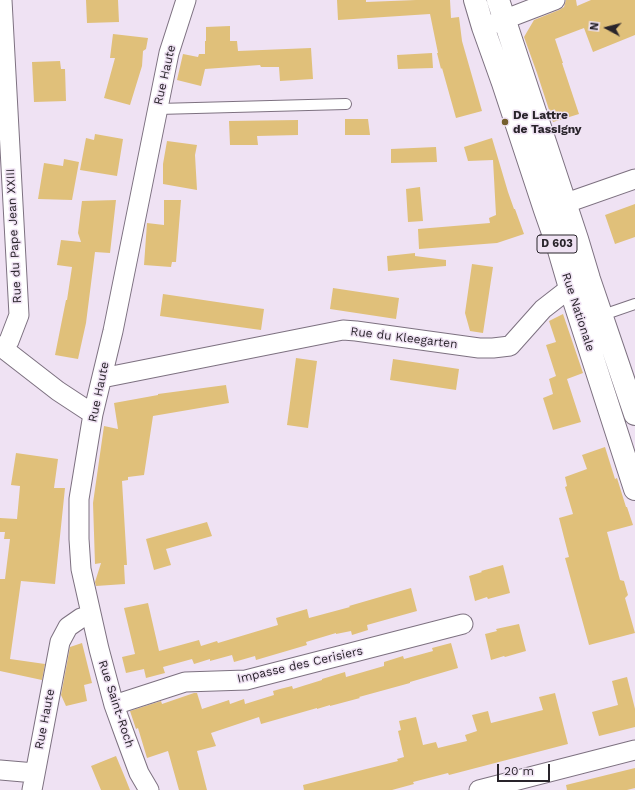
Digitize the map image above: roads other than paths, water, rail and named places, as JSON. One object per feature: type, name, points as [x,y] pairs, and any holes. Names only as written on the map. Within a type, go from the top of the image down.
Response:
[{"type":"main road","name":"Rue Nationale","points":[[475,0],[558,247],[580,284],[602,315],[624,403],[635,489]]},
{"type":"main road","name":"Rue Nationale","points":[[502,10],[566,204],[580,284],[581,322],[624,403]]},
{"type":"street","name":"Rue du Pape Jean XXIII","points":[[2,0],[18,315],[9,341],[2,347]]},
{"type":"street","name":"Rue Haute","points":[[0,770],[33,781],[60,642],[68,628],[81,618],[91,615],[81,569],[79,499],[94,414],[115,323],[169,53],[186,0]]},
{"type":"street","points":[[483,27],[502,10],[556,0]]},
{"type":"street","points":[[545,210],[635,179]]},
{"type":"street","name":"Rue du Kleegarten","points":[[102,378],[343,330],[480,348],[510,346],[544,309],[580,284]]},
{"type":"street","points":[[2,347],[58,391],[94,414]]},
{"type":"street","name":"Rue Saint-Roch","points":[[91,615],[114,705],[139,773],[149,790]]},
{"type":"street","name":"Impasse des Cerisiers","points":[[114,705],[185,682],[246,680],[463,624]]},
{"type":"street","points":[[479,790],[635,750]]},
{"type":"lane","points":[[158,109],[346,104]]},
{"type":"lane","points":[[581,322],[635,304]]},
{"type":"place","name":"De Lattre de Tassigny","points":[[505,122]]}]
